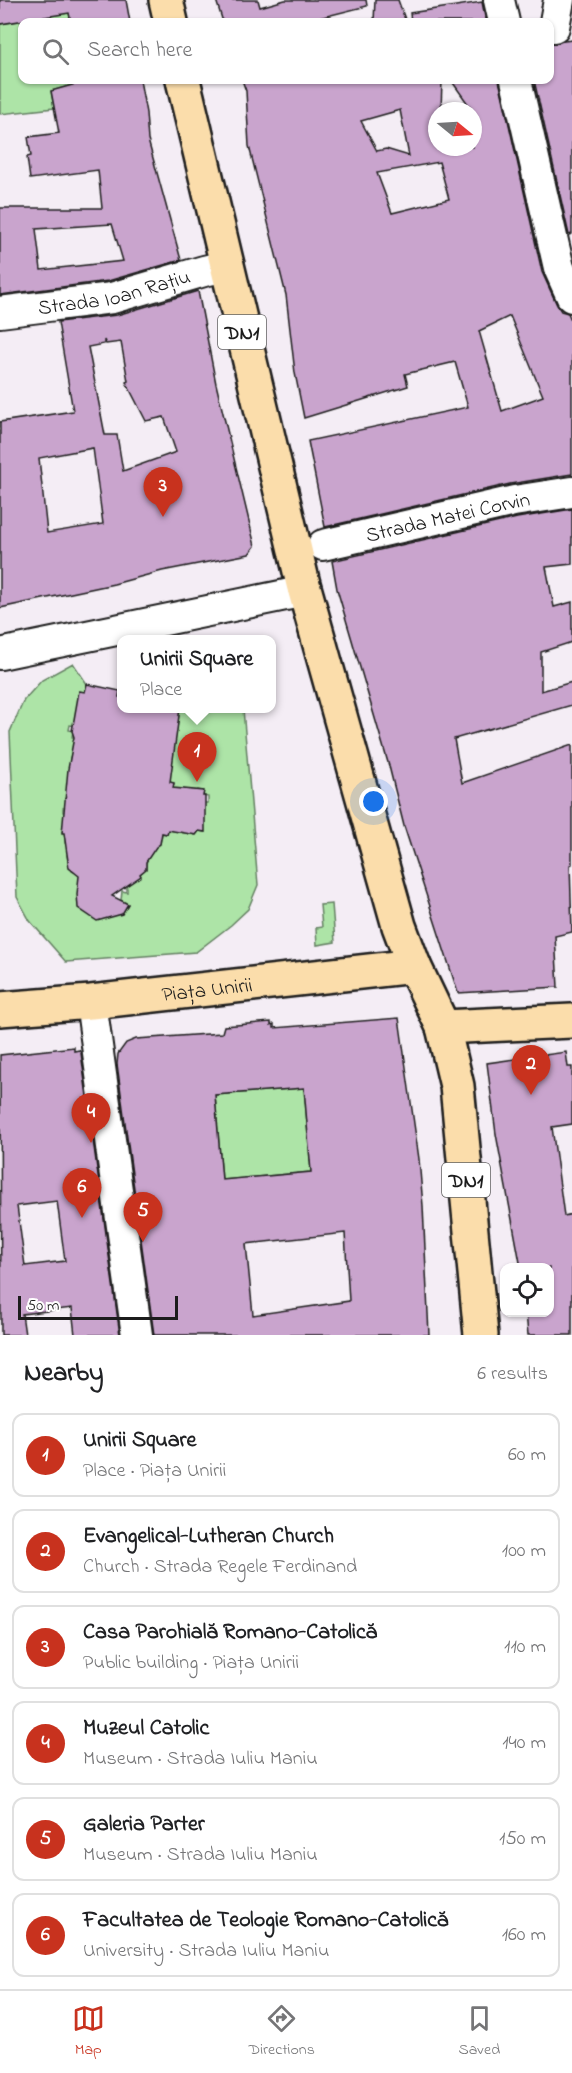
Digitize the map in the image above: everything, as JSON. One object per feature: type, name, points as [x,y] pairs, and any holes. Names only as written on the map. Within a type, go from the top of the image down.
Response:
[{"type":"main road","points":[[166,0],[170,18]]},
{"type":"main road","name":"DN1","points":[[184,84],[304,587],[399,926],[414,966],[443,1027],[457,1086],[481,1335]]},
{"type":"main road","name":"Piața Unirii","points":[[0,1009],[91,1002],[414,966]]},
{"type":"main road","points":[[443,1027],[572,1021]]},
{"type":"street","points":[[499,0],[503,18]]},
{"type":"street","points":[[517,84],[559,268],[572,297]]},
{"type":"street","name":"Strada Ioan Rațiu","points":[[0,312],[112,298],[226,266]]},
{"type":"street","name":"Strada Matei Corvin","points":[[323,545],[514,501],[572,492]]},
{"type":"street","points":[[0,654],[304,587]]},
{"type":"street","points":[[91,1002],[137,1335]]},
{"type":"green space","points":[[69,13],[70,18],[38,18]]},
{"type":"green space","points":[[18,21],[18,84],[76,84],[51,91],[54,108],[0,114],[0,24]]},
{"type":"green space","points":[[73,663],[87,684],[85,692],[79,691],[78,696],[83,697],[77,726],[70,725],[69,730],[73,731],[72,737],[77,738],[70,758],[69,808],[63,808],[63,812],[68,813],[62,832],[69,833],[70,838],[65,838],[65,843],[71,844],[71,854],[67,855],[68,861],[72,861],[75,866],[72,871],[74,872],[78,867],[85,881],[126,907],[128,904],[121,900],[122,891],[127,892],[127,888],[122,887],[141,876],[140,874],[146,869],[147,853],[160,844],[162,833],[167,834],[168,830],[196,835],[199,831],[204,832],[203,803],[208,803],[208,797],[203,796],[203,791],[173,789],[174,783],[169,782],[179,713],[243,713],[258,885],[248,909],[196,952],[66,962],[30,921],[17,897],[10,732],[24,700],[42,680]]},
{"type":"green space","points":[[332,904],[335,942],[317,945],[316,928],[322,927],[320,905]]},
{"type":"green space","points":[[304,1088],[311,1172],[222,1180],[215,1095]]},
{"type":"building","points":[[0,0],[126,0],[129,18],[70,18],[69,13],[38,18],[18,18],[18,21],[0,24]]},
{"type":"building","points":[[216,0],[258,0],[260,7],[285,0],[366,0],[367,6],[319,18],[222,18]]},
{"type":"building","points":[[375,0],[398,0],[405,18],[374,18]]},
{"type":"building","points":[[482,2],[485,18],[411,18],[410,13]]},
{"type":"building","points":[[572,40],[572,234],[569,235],[535,84],[554,84],[554,42]]},
{"type":"building","points":[[76,84],[141,84],[148,140],[181,260],[108,281],[0,295],[0,208],[102,208],[98,170],[30,179],[27,157],[31,156],[28,137],[59,133],[51,91]],"holes":[[[112,224],[123,261],[41,270],[36,229]]]},
{"type":"building","points":[[243,84],[442,84],[441,102],[428,102],[428,156],[482,156],[482,102],[467,102],[454,84],[500,84],[542,272],[557,305],[561,311],[568,313],[572,322],[572,474],[510,484],[325,527],[308,441],[468,407],[455,362],[405,374],[408,386],[304,418],[295,373],[286,295],[249,146],[246,91]],"holes":[[[400,110],[409,156],[386,149],[377,151],[361,121]],[[439,162],[449,199],[392,213],[377,173]],[[510,316],[543,396],[502,411],[479,331]]]},
{"type":"building","points":[[198,291],[216,384],[255,546],[249,554],[162,571],[114,584],[0,608],[0,422],[73,411],[58,322],[117,315]],"holes":[[[104,340],[106,344],[121,342],[128,381],[126,382],[146,421],[164,417],[176,452],[123,471],[117,435],[105,435],[88,347],[104,344]],[[93,448],[103,524],[47,533],[39,458]]]},
{"type":"building","points":[[572,509],[572,564],[546,567],[554,607],[572,602],[572,642],[541,652],[541,691],[572,682],[572,705],[454,739],[462,783],[572,745],[572,864],[570,865],[572,932],[555,936],[558,987],[458,993],[404,826],[389,766],[337,589],[332,561],[517,518]]},
{"type":"building","points":[[87,684],[117,690],[117,713],[179,713],[170,782],[174,783],[173,788],[204,791],[203,796],[205,796],[205,832],[199,831],[196,835],[168,830],[167,834],[162,833],[160,844],[146,862],[146,869],[140,874],[141,876],[112,896],[128,904],[122,914],[97,921],[78,908],[79,876],[69,868],[64,833],[62,833],[68,769],[74,737],[72,731],[79,691],[85,692]]},
{"type":"building","points":[[399,1018],[419,1159],[429,1335],[154,1335],[117,1064],[118,1054],[126,1043],[136,1039],[222,1033],[224,1026],[271,1022],[274,1028]],"holes":[[[304,1088],[311,1172],[222,1180],[215,1095]],[[345,1233],[349,1301],[253,1315],[246,1244]]]},
{"type":"building","points":[[74,1047],[74,1051],[79,1050],[81,1053],[120,1335],[75,1335],[72,1308],[22,1314],[25,1335],[1,1335],[0,1055]],"holes":[[[57,1201],[65,1261],[25,1266],[17,1206]]]},
{"type":"building","points":[[566,1052],[568,1067],[572,1067],[572,1124],[552,1127],[564,1216],[572,1214],[572,1335],[528,1335],[526,1317],[554,1317],[554,1263],[520,1263],[496,1134],[487,1063]]},
{"type":"place","name":"Casa Parohială Romano-Catolică","points":[[163,517]]},
{"type":"place","name":"Unirii Square","points":[[197,782]]},
{"type":"place","name":"Evangelical-Lutheran Church","points":[[531,1095]]},
{"type":"place","name":"Muzeul Catolic","points":[[91,1143]]},
{"type":"place","name":"Facultatea de Teologie Romano-Catolică","points":[[82,1218]]},
{"type":"place","name":"Galeria Parter","points":[[143,1242]]}]
